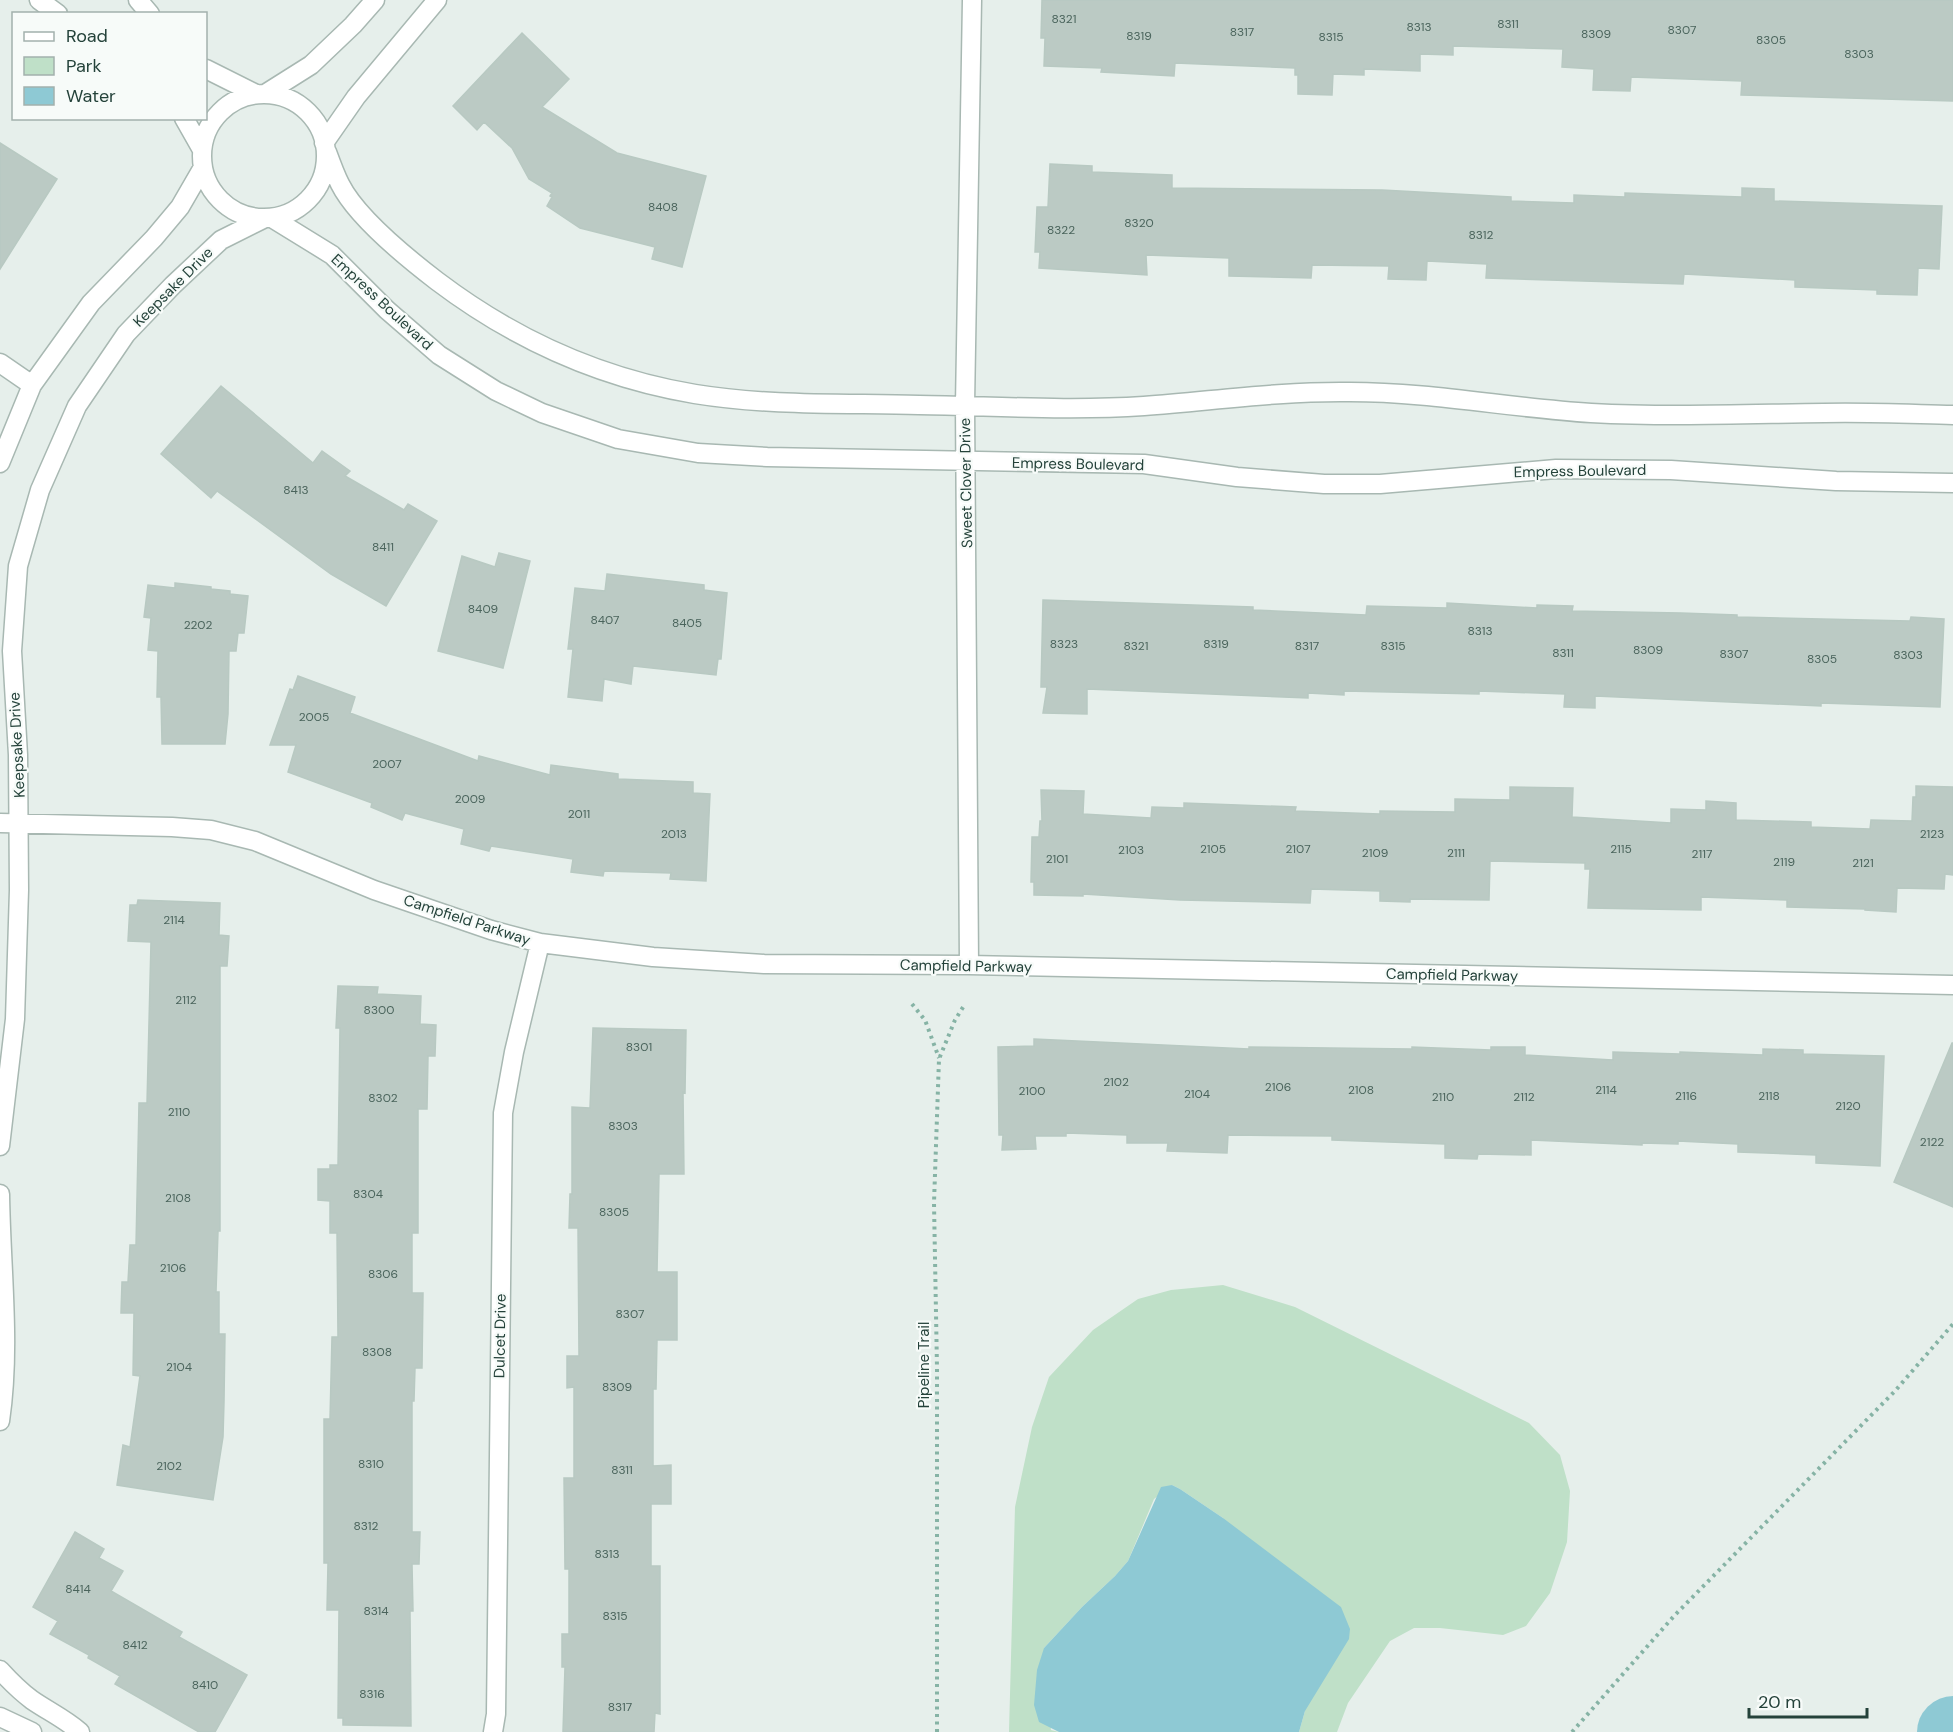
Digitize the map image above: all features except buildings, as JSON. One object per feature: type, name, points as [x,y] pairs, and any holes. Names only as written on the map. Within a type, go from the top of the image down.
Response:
[{"type":"street","points":[[39,0],[55,12]]},
{"type":"street","points":[[138,0],[148,12]]},
{"type":"street","points":[[260,94],[311,65],[353,25],[375,0]]},
{"type":"street","points":[[437,0],[356,97],[326,148],[324,173],[316,191],[302,206],[284,216],[267,219],[242,215],[224,205],[210,189],[202,169],[201,148],[208,128],[220,111],[236,100],[260,94],[276,94],[296,101],[311,114],[322,132],[326,148],[341,185],[352,203],[405,256],[459,297],[508,329],[561,356],[623,378],[697,394],[766,401],[1110,408],[1294,392],[1357,392],[1596,413],[1741,416],[1823,413],[1953,415]]},
{"type":"street","name":"Sweet Clover Drive","points":[[969,965],[965,405],[972,0]]},
{"type":"street","points":[[207,69],[260,94]]},
{"type":"street","points":[[185,120],[201,148]]},
{"type":"street","points":[[0,463],[32,384],[92,303],[180,207],[202,169]]},
{"type":"street","name":"Empress Boulevard","points":[[267,219],[332,255],[387,310],[439,355],[496,392],[543,413],[618,439],[698,453],[966,462],[1144,464],[1237,477],[1324,484],[1380,484],[1556,469],[1671,470],[1836,480],[1953,483]]},
{"type":"street","name":"Keepsake Drive","points":[[0,1146],[15,1019],[20,823],[12,651],[18,566],[40,490],[77,406],[126,334],[221,240],[267,219]]},
{"type":"street","points":[[0,363],[32,384]]},
{"type":"street","name":"Campfield Parkway","points":[[0,823],[211,830],[255,841],[374,890],[491,930],[540,943],[653,957],[754,964],[969,965],[1953,986]]},
{"type":"street","name":"Dulcet Drive","points":[[493,1732],[496,1714],[503,1113],[514,1052],[540,943]]},
{"type":"street","points":[[0,1194],[6,1306],[4,1393],[0,1421]]},
{"type":"street","points":[[0,1670],[33,1701],[63,1718],[80,1732]]},
{"type":"street","points":[[0,1717],[32,1732]]},
{"type":"path","points":[[912,1004],[925,1020],[939,1059]]},
{"type":"path","name":"Pipeline Trail","points":[[937,1732],[937,1368],[934,1203],[939,1059],[955,1020],[965,1004]]},
{"type":"path","points":[[1572,1732],[1674,1616],[1895,1391],[1953,1324]]},
{"type":"green space","points":[[1223,1285],[1295,1307],[1529,1423],[1560,1455],[1570,1491],[1567,1542],[1550,1593],[1526,1626],[1503,1635],[1440,1628],[1414,1628],[1390,1641],[1348,1703],[1337,1732],[1299,1732],[1305,1711],[1223,1518],[1172,1485],[1154,1499],[1128,1561],[1044,1648],[1051,1730],[1059,1732],[1009,1732],[1015,1507],[1032,1427],[1049,1377],[1093,1330],[1138,1299],[1171,1290]]},
{"type":"water","points":[[1172,1485],[1223,1518],[1341,1607],[1350,1629],[1349,1639],[1305,1711],[1299,1732],[1059,1732],[1039,1722],[1034,1705],[1037,1670],[1044,1648],[1128,1561],[1161,1487]]}]
